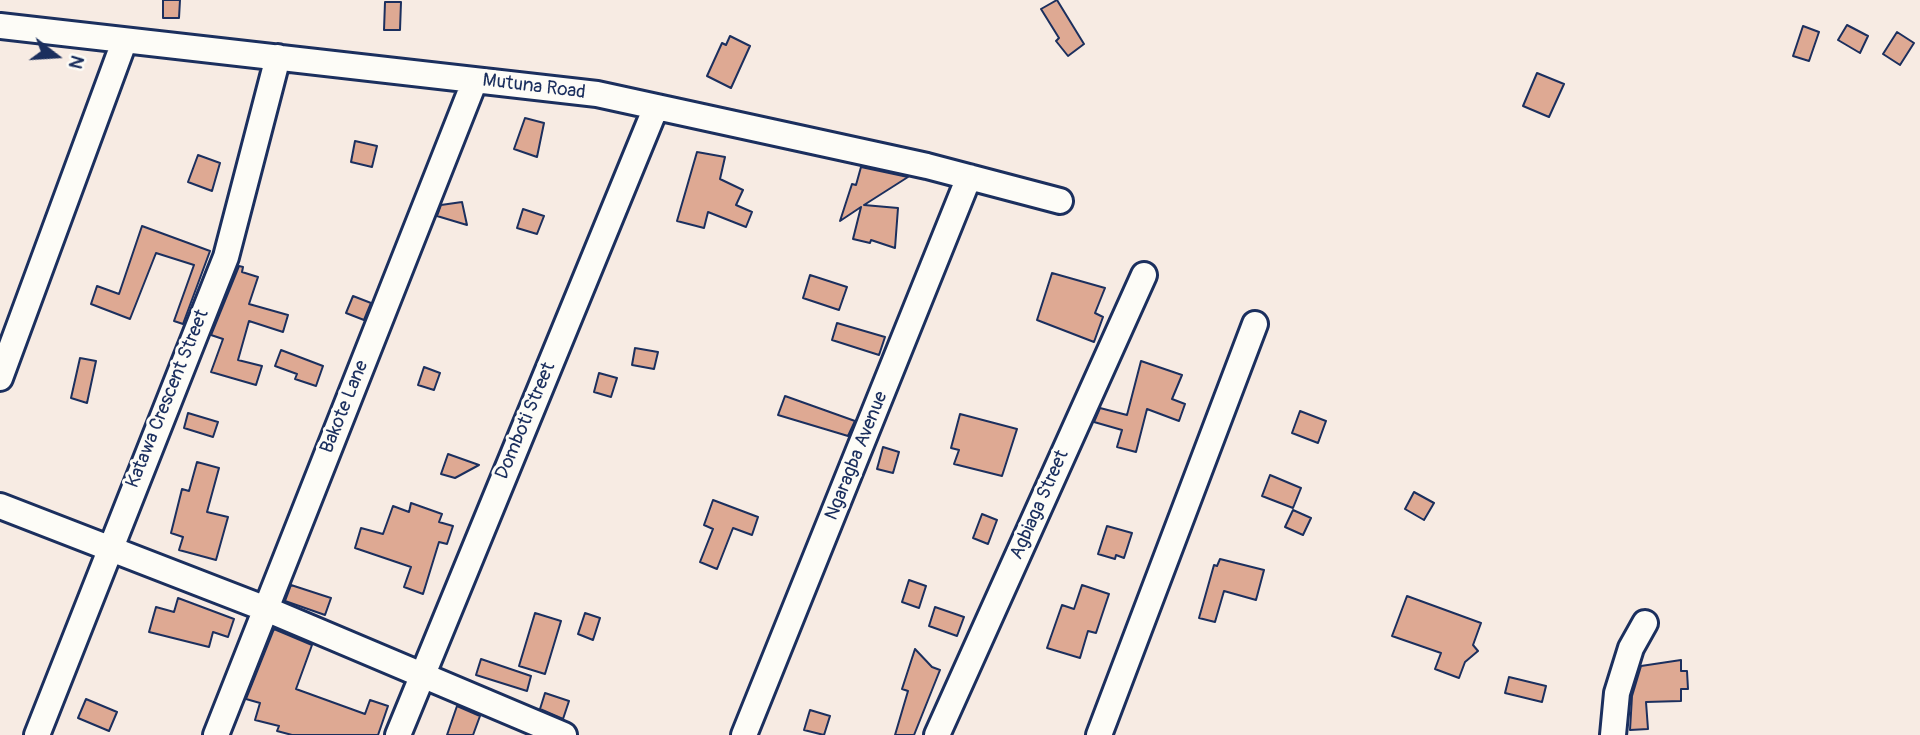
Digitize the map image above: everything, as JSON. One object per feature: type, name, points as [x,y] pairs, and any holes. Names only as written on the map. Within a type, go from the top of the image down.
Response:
[{"type":"street","name":"Mutuna Road","points":[[0,26],[597,94],[969,177],[1060,201]]},
{"type":"street","points":[[0,378],[124,42]]},
{"type":"street","name":"Katawa Crescent Street","points":[[37,735],[226,257],[278,57]]},
{"type":"street","name":"Bakote Lane","points":[[216,735],[475,80]]},
{"type":"street","name":"Domboti Street","points":[[398,735],[656,107]]},
{"type":"street","name":"Ngaragba Avenue","points":[[744,735],[969,177]]},
{"type":"street","name":"Agbiaga Street","points":[[937,735],[1144,275]]},
{"type":"street","points":[[1099,735],[1255,324]]},
{"type":"street","points":[[0,506],[266,609],[564,735]]},
{"type":"street","points":[[1613,735],[1616,692],[1631,648],[1645,622]]},
{"type":"building","points":[[163,0],[180,0],[179,18],[163,18]]},
{"type":"building","points":[[1057,0],[1084,44],[1068,56],[1056,41],[1059,38],[1041,9]]},
{"type":"building","points":[[385,2],[401,2],[400,30],[384,30]]},
{"type":"building","points":[[1847,25],[1868,36],[1860,53],[1838,40]]},
{"type":"building","points":[[1803,26],[1819,32],[1809,61],[1793,56]]},
{"type":"building","points":[[1897,32],[1914,43],[1900,65],[1883,54]]},
{"type":"building","points":[[730,36],[750,46],[731,88],[707,76],[722,43],[726,45]]},
{"type":"building","points":[[1537,73],[1564,84],[1549,117],[1523,106]]},
{"type":"building","points":[[525,118],[544,123],[537,157],[514,149]]},
{"type":"building","points":[[355,141],[377,146],[372,167],[351,162]]},
{"type":"building","points":[[697,152],[725,157],[720,179],[743,190],[736,205],[752,212],[746,227],[708,212],[704,228],[677,221]]},
{"type":"building","points":[[198,155],[220,163],[212,191],[188,182]]},
{"type":"building","points":[[861,167],[908,177],[864,205],[898,208],[895,248],[871,240],[870,243],[853,239],[861,207],[840,221],[852,184],[856,185]]},
{"type":"building","points":[[462,202],[467,225],[437,216],[441,205]]},
{"type":"building","points":[[523,209],[544,216],[537,234],[517,228]]},
{"type":"building","points":[[142,226],[210,251],[183,324],[174,321],[194,265],[156,253],[130,319],[91,304],[97,286],[119,294]]},
{"type":"building","points":[[239,266],[243,267],[242,272],[258,277],[249,304],[288,315],[283,332],[249,321],[238,360],[262,366],[256,385],[211,372],[223,339],[211,335]]},
{"type":"building","points":[[1052,273],[1105,288],[1095,313],[1103,317],[1094,342],[1037,320]]},
{"type":"building","points":[[810,275],[847,287],[839,310],[803,298]]},
{"type":"building","points":[[353,296],[371,303],[364,320],[346,313]]},
{"type":"building","points":[[837,323],[885,337],[879,355],[832,340]]},
{"type":"building","points":[[635,348],[658,352],[654,369],[632,365]]},
{"type":"building","points":[[281,350],[323,366],[316,386],[295,379],[297,374],[275,366]]},
{"type":"building","points":[[80,358],[96,361],[87,403],[71,398]]},
{"type":"building","points":[[1141,361],[1182,375],[1172,399],[1185,404],[1179,421],[1147,409],[1136,452],[1117,447],[1122,430],[1094,422],[1100,408],[1127,415]]},
{"type":"building","points":[[424,367],[440,373],[434,390],[418,385]]},
{"type":"building","points":[[599,373],[617,378],[611,397],[594,392]]},
{"type":"building","points":[[785,396],[855,421],[848,436],[778,415]]},
{"type":"building","points":[[1300,411],[1326,421],[1318,443],[1292,433]]},
{"type":"building","points":[[188,413],[218,422],[213,437],[184,428]]},
{"type":"building","points":[[960,414],[1017,429],[1002,476],[954,464],[959,450],[951,448]]},
{"type":"building","points":[[883,447],[899,452],[893,473],[877,469]]},
{"type":"building","points":[[448,454],[479,465],[455,478],[441,474]]},
{"type":"building","points":[[197,462],[219,468],[207,512],[228,517],[216,560],[179,550],[183,537],[171,533],[182,489],[189,491]]},
{"type":"building","points":[[1270,475],[1301,488],[1293,508],[1262,496]]},
{"type":"building","points":[[1414,492],[1434,503],[1424,520],[1405,509]]},
{"type":"building","points":[[713,500],[758,517],[752,535],[733,528],[717,569],[700,562],[713,529],[704,525]]},
{"type":"building","points":[[411,503],[442,514],[439,522],[453,526],[447,544],[439,542],[423,594],[404,587],[411,567],[355,548],[361,528],[383,534],[393,506],[409,512]]},
{"type":"building","points":[[1293,510],[1311,518],[1303,535],[1285,527]]},
{"type":"building","points":[[982,514],[997,520],[988,544],[973,538]]},
{"type":"building","points":[[1107,526],[1132,533],[1124,558],[1116,555],[1115,559],[1098,554]]},
{"type":"building","points":[[1220,559],[1264,570],[1256,600],[1224,591],[1215,622],[1199,618],[1214,565],[1217,566]]},
{"type":"building","points":[[909,580],[926,586],[919,608],[902,602]]},
{"type":"building","points":[[291,585],[331,598],[325,615],[285,601]]},
{"type":"building","points":[[1082,585],[1109,594],[1096,633],[1088,631],[1080,658],[1047,648],[1062,605],[1074,609]]},
{"type":"building","points":[[1407,596],[1481,623],[1473,645],[1478,651],[1465,662],[1459,678],[1435,669],[1441,653],[1392,636]]},
{"type":"building","points":[[178,598],[234,619],[228,637],[213,632],[209,647],[149,632],[156,607],[174,612]]},
{"type":"building","points":[[935,607],[964,617],[957,636],[929,626]]},
{"type":"building","points":[[535,613],[561,621],[545,674],[519,666]]},
{"type":"building","points":[[585,613],[600,618],[593,640],[578,634]]},
{"type":"building","points":[[274,629],[312,645],[296,689],[365,714],[370,700],[388,706],[378,735],[292,735],[277,731],[279,726],[255,720],[260,703],[246,699]]},
{"type":"building","points":[[915,649],[932,667],[940,670],[914,735],[895,735],[908,691],[902,689]]},
{"type":"building","points":[[481,659],[531,676],[527,691],[476,675]]},
{"type":"building","points":[[1681,660],[1681,671],[1687,671],[1688,689],[1681,689],[1681,701],[1646,702],[1648,729],[1630,730],[1632,696],[1641,666]]},
{"type":"building","points":[[1509,677],[1546,686],[1542,702],[1505,693]]},
{"type":"building","points":[[545,693],[569,701],[563,719],[540,709]]},
{"type":"building","points":[[86,699],[117,712],[109,731],[78,718]]},
{"type":"building","points":[[457,706],[480,716],[473,735],[447,735]]},
{"type":"building","points":[[810,710],[830,716],[824,735],[804,730]]}]
